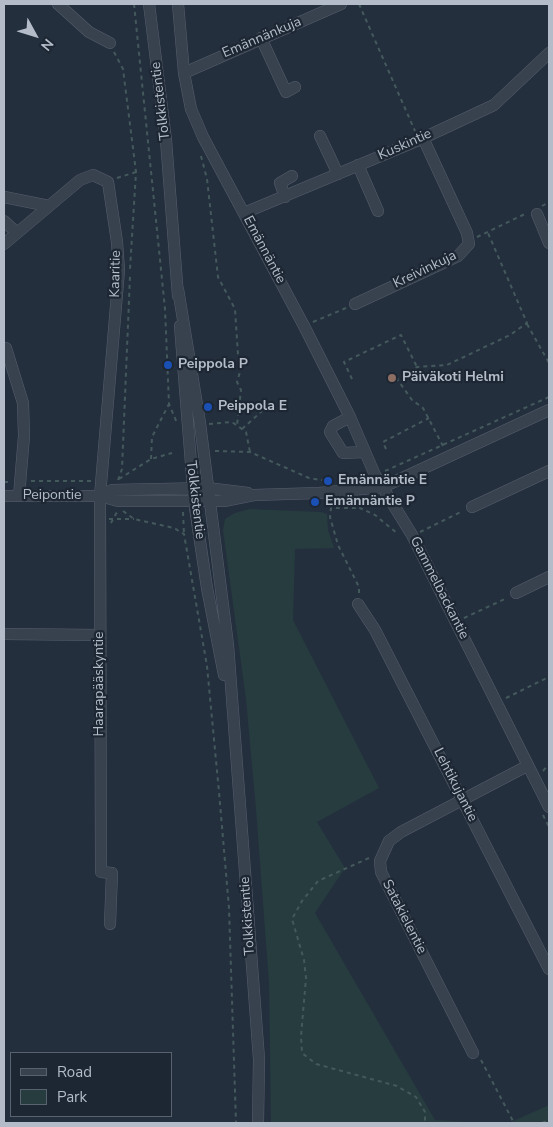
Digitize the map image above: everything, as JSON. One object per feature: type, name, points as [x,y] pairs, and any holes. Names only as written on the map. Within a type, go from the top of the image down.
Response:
[{"type":"street","points":[[58,4],[89,32],[110,43]]},
{"type":"street","name":"Tolkkistentie","points":[[150,4],[166,140],[178,289],[180,353],[193,488],[188,501],[232,709]]},
{"type":"street","name":"Emännäntie","points":[[178,4],[184,73],[191,109],[197,124],[304,326],[350,417],[375,475],[383,487]]},
{"type":"street","name":"Emännänkuja","points":[[184,73],[340,4]]},
{"type":"street","points":[[261,38],[286,92],[296,87]]},
{"type":"street","name":"Kuskintie","points":[[244,213],[421,139],[494,105],[549,53]]},
{"type":"street","points":[[320,136],[338,174]]},
{"type":"street","name":"Kreivinkuja","points":[[355,304],[458,256],[465,250],[469,239],[421,139]]},
{"type":"street","points":[[358,165],[378,211]]},
{"type":"street","points":[[4,244],[80,180],[93,175],[108,182]]},
{"type":"street","points":[[285,196],[280,183],[292,176]]},
{"type":"street","name":"Kaaritie","points":[[100,496],[118,270],[117,242],[108,182]]},
{"type":"street","points":[[4,197],[48,206]]},
{"type":"street","points":[[537,214],[549,243]]},
{"type":"street","points":[[4,221],[17,233]]},
{"type":"street","name":"Tolkkistentie","points":[[178,289],[190,352],[228,645],[259,1059],[258,1123]]},
{"type":"street","points":[[6,348],[23,402],[24,436],[19,496]]},
{"type":"street","points":[[193,488],[254,494],[383,487],[549,410]]},
{"type":"street","points":[[350,417],[333,426],[330,432],[343,453],[364,452]]},
{"type":"street","points":[[472,507],[549,471]]},
{"type":"street","name":"Gammelbackantie","points":[[383,487],[407,537],[456,621],[497,702],[528,766],[545,809]]},
{"type":"street","name":"Peipontie","points":[[4,496],[100,496],[112,490],[193,488]]},
{"type":"street","name":"Peipontie","points":[[118,490],[188,501]]},
{"type":"street","points":[[188,501],[224,501],[254,494]]},
{"type":"street","name":"Haarapääskyntie","points":[[100,496],[101,872],[112,873],[110,924]]},
{"type":"street","points":[[516,593],[549,577]]},
{"type":"street","name":"Lehtikujantie","points":[[358,604],[375,630],[549,968]]},
{"type":"street","points":[[4,634],[100,635]]},
{"type":"street","points":[[383,850],[389,841],[401,832],[528,766]]},
{"type":"street","name":"Satakielentie","points":[[383,850],[380,861],[381,872],[473,1053]]},
{"type":"path","points":[[134,4],[165,309],[170,404],[179,429]]},
{"type":"path","points":[[359,4],[421,139]]},
{"type":"path","points":[[199,152],[207,179],[218,277],[235,309],[238,355],[242,366],[237,382],[241,390],[236,425]]},
{"type":"path","points":[[108,182],[136,172]]},
{"type":"path","points":[[469,239],[528,213],[537,214]]},
{"type":"path","points":[[488,232],[527,323],[532,328],[549,363]]},
{"type":"path","points":[[304,326],[355,304]]},
{"type":"path","points":[[443,446],[430,418],[423,408],[412,400],[397,379],[417,367],[447,365],[510,336],[527,323]]},
{"type":"path","points":[[352,379],[344,362],[401,335],[417,367]]},
{"type":"path","points":[[375,475],[443,446],[549,396]]},
{"type":"path","points":[[151,458],[152,437],[170,404]]},
{"type":"path","points":[[242,429],[262,411]]},
{"type":"path","points":[[209,415],[209,424],[232,422],[246,432],[250,452]]},
{"type":"path","points":[[386,449],[383,442],[430,418]]},
{"type":"path","points":[[214,451],[250,452],[309,478],[328,481]]},
{"type":"path","points":[[134,519],[119,506],[118,490],[151,458],[172,453]]},
{"type":"path","points":[[4,482],[102,481],[118,490]]},
{"type":"path","points":[[360,489],[360,508]]},
{"type":"path","points":[[188,501],[184,534],[207,666],[229,908],[236,1123]]},
{"type":"path","points":[[358,604],[360,588],[338,545],[330,517],[331,508],[360,508],[375,515],[407,537],[472,507]]},
{"type":"path","points":[[100,519],[134,519],[174,528],[184,534]]},
{"type":"path","points":[[456,621],[516,593]]},
{"type":"path","points":[[497,702],[549,677]]},
{"type":"path","points":[[545,809],[549,827]]},
{"type":"path","points":[[383,850],[318,881],[302,900],[292,919],[304,960],[306,978],[301,1036],[302,1053],[316,1064],[397,1086],[416,1097],[425,1112],[425,1123]]},
{"type":"path","points":[[473,1053],[479,1055],[514,1123]]},
{"type":"path","points":[[542,1123],[549,1120]]},
{"type":"green space","points":[[250,509],[321,512],[327,514],[328,530],[334,548],[295,549],[293,620],[379,788],[317,822],[345,868],[315,913],[435,1120],[485,1123],[271,1123],[269,983],[256,809],[246,699],[223,530],[225,519],[235,513]]},
{"type":"green space","points":[[549,1105],[549,1123],[509,1123]]},
{"type":"place","name":"Peippola P","points":[[168,365]]},
{"type":"place","name":"Päiväkoti Helmi","points":[[392,378]]},
{"type":"place","name":"Peippola E","points":[[208,407]]},
{"type":"place","name":"Emännäntie E","points":[[328,481]]},
{"type":"place","name":"Emännäntie P","points":[[315,502]]}]
